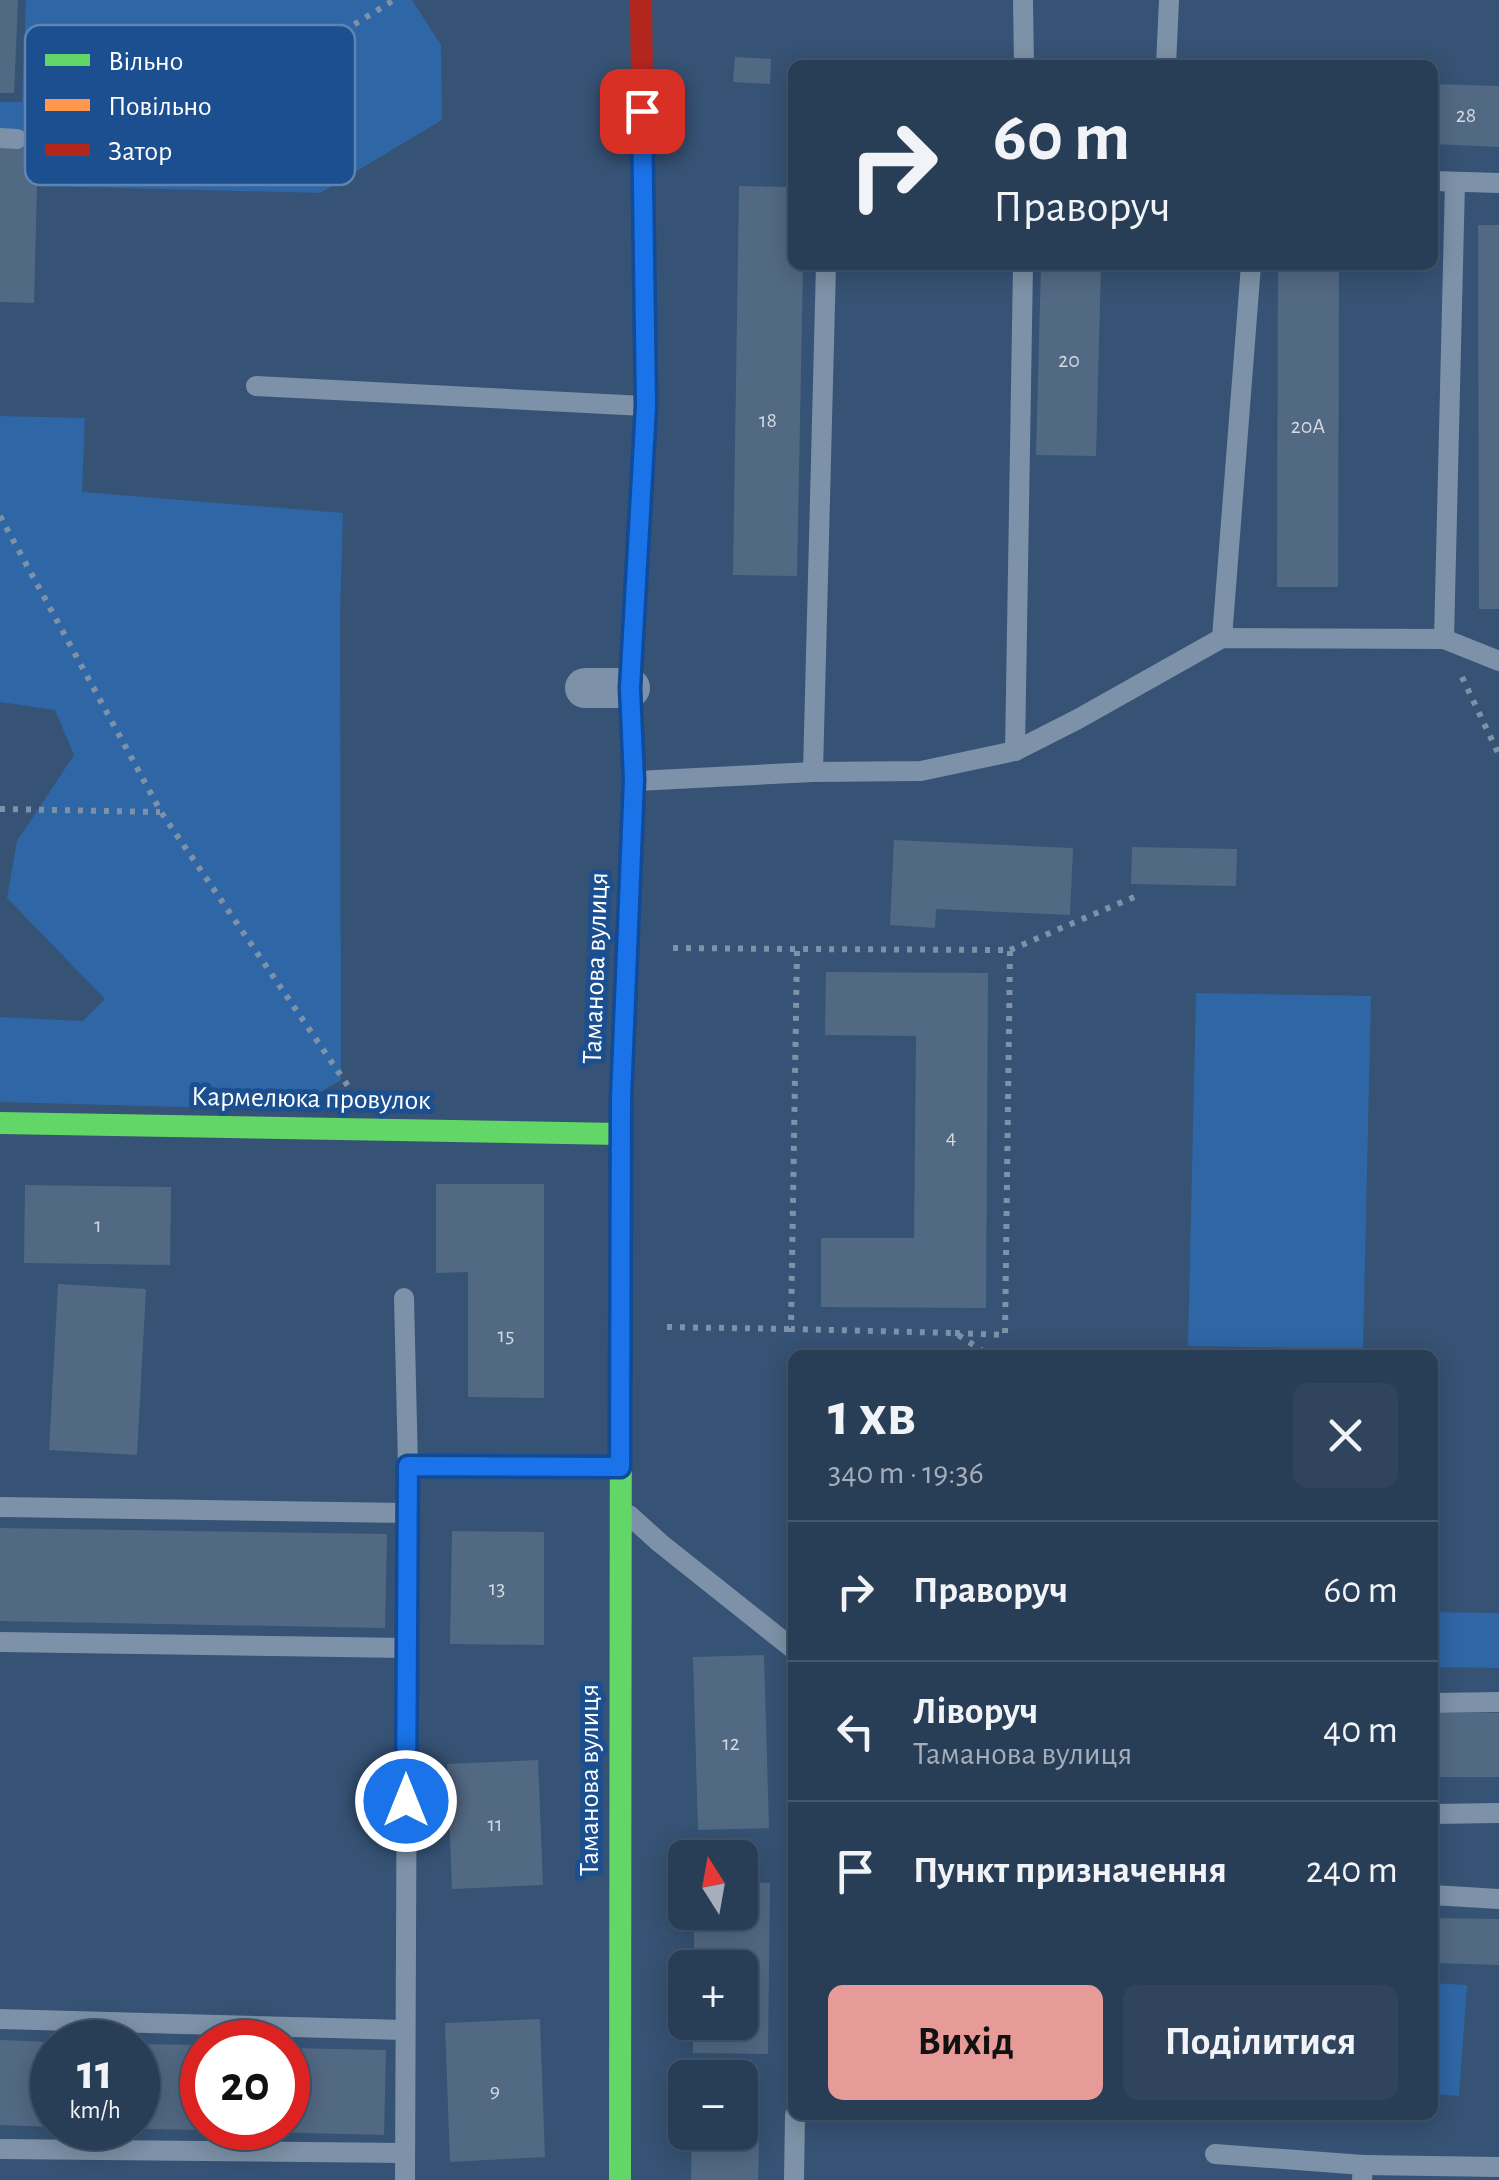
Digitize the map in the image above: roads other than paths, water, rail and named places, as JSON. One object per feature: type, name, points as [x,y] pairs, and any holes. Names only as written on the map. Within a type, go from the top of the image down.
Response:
[{"type":"street","name":"Таманова вулиця","points":[[620,2180],[620,1134],[634,780],[630,688],[646,406],[641,0]]},
{"type":"street","points":[[585,688],[630,688]]},
{"type":"street","name":"Кармелюка провулок","points":[[0,1123],[620,1134]]},
{"type":"lane","points":[[1023,0],[1024,60]]},
{"type":"lane","points":[[1166,60],[1169,0]]},
{"type":"lane","points":[[1438,181],[1499,184]]},
{"type":"lane","points":[[1444,639],[1455,182]]},
{"type":"lane","points":[[813,772],[826,270]]},
{"type":"lane","points":[[1015,750],[1024,270]]},
{"type":"lane","points":[[1222,638],[1252,270]]},
{"type":"lane","points":[[256,386],[646,406]]},
{"type":"lane","points":[[634,780],[813,772],[921,772],[1015,750],[1222,638],[1444,639],[1499,661]]},
{"type":"lane","points":[[404,1298],[408,1466],[405,2180]]},
{"type":"lane","points":[[408,1466],[620,1467]]},
{"type":"lane","points":[[620,1507],[788,1645]]},
{"type":"lane","points":[[0,1508],[407,1513]]},
{"type":"lane","points":[[0,1642],[407,1648]]},
{"type":"lane","points":[[1438,1703],[1499,1702]]},
{"type":"lane","points":[[1438,1814],[1499,1814]]},
{"type":"lane","points":[[1438,1896],[1499,1899]]},
{"type":"lane","points":[[0,2020],[405,2030]]},
{"type":"lane","points":[[794,2180],[796,2120]]},
{"type":"lane","points":[[0,2148],[405,2154]]},
{"type":"lane","points":[[1215,2154],[1363,2173],[1499,2167]]}]
